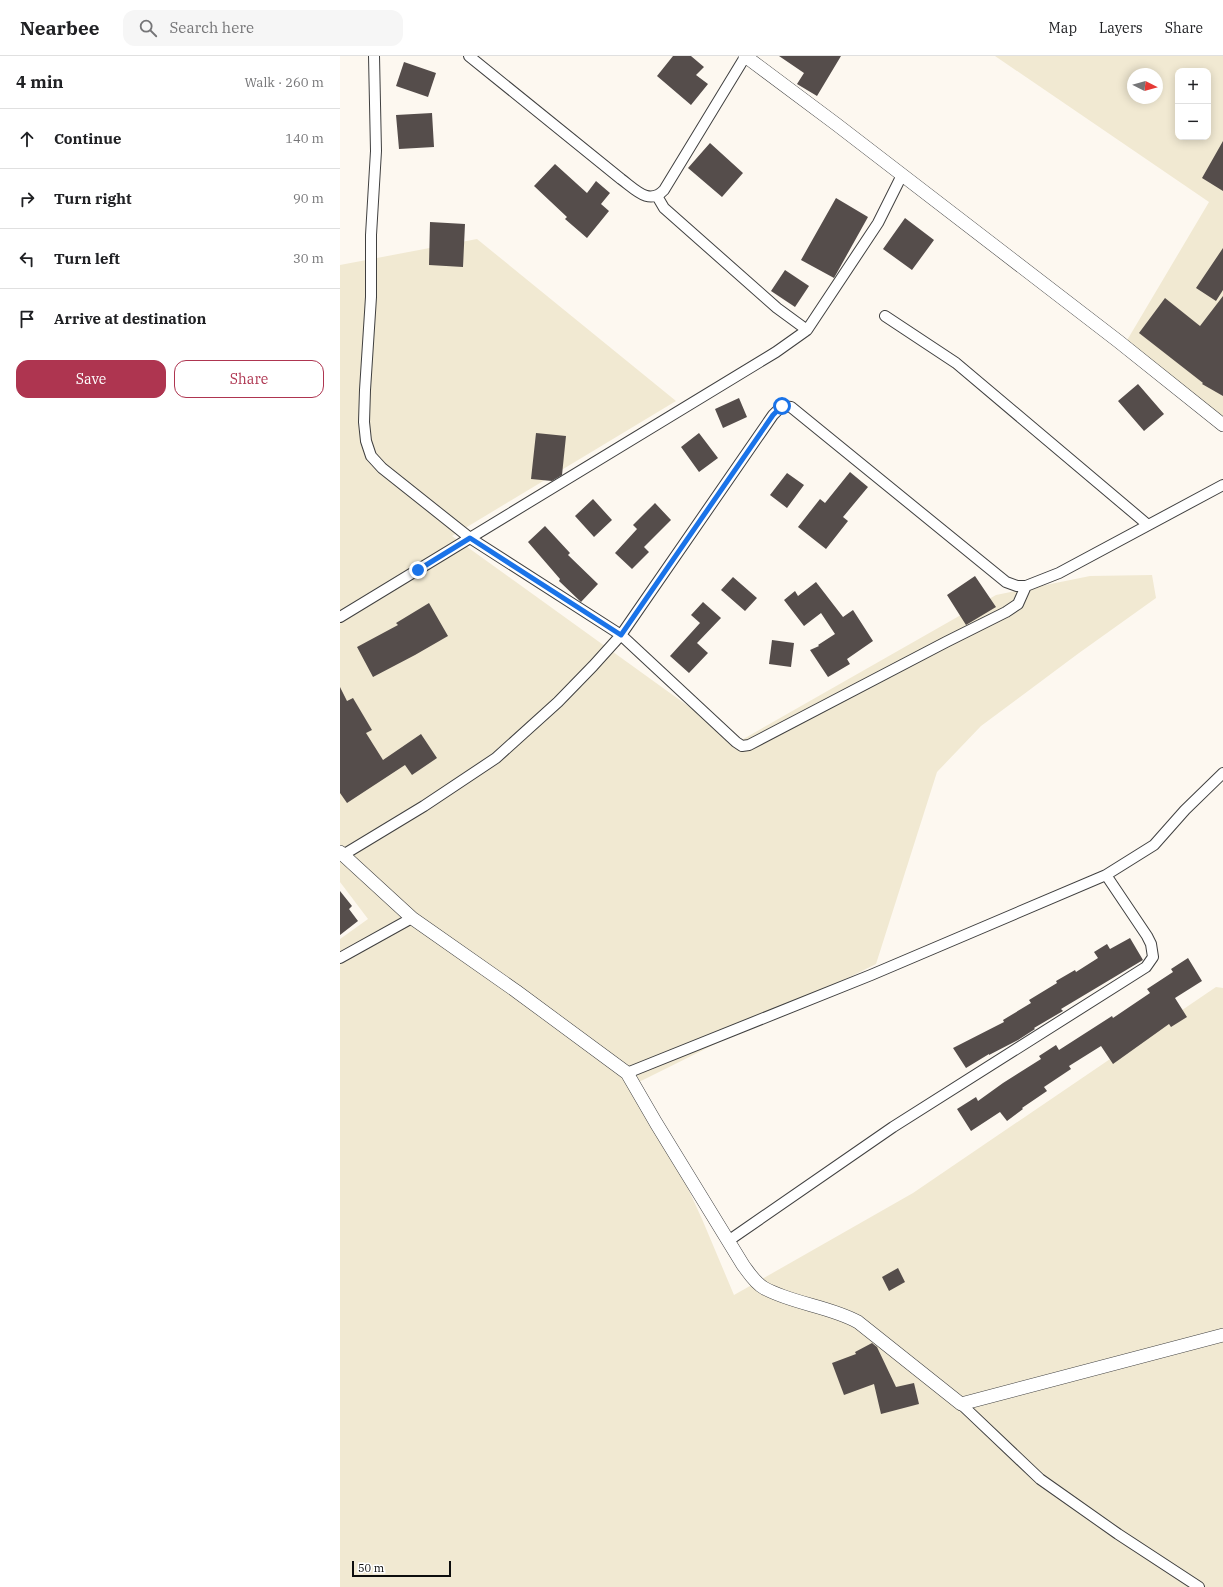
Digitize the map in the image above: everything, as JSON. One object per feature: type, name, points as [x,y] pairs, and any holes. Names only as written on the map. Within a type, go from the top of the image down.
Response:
[{"type":"street","points":[[374,56],[376,151],[371,234],[371,297],[364,422],[366,441],[370,456],[382,468],[470,538],[621,635],[742,746],[749,745],[1006,612],[1018,604],[1026,586]]},
{"type":"street","points":[[469,56],[620,179],[648,197],[657,196],[664,190],[745,56],[1118,341],[1223,425]]},
{"type":"street","points":[[340,617],[776,352],[807,330],[878,223],[902,175]]},
{"type":"street","points":[[657,196],[664,208],[777,308],[807,330]]},
{"type":"street","points":[[885,316],[956,363],[1148,525]]},
{"type":"street","points":[[1200,1587],[1111,1530],[1040,1479],[961,1404],[858,1322],[763,1287],[752,1277],[728,1242],[627,1073],[516,991],[412,918],[341,854],[424,806],[496,758],[558,702],[621,635],[773,415],[782,406],[786,405],[790,407],[1006,582],[1017,586],[1026,586],[1059,573],[1223,485]]},
{"type":"street","points":[[627,1073],[871,975],[1106,875],[1154,845],[1185,810],[1223,773]]},
{"type":"street","points":[[728,1242],[893,1127],[1146,967],[1153,957],[1151,944],[1106,875]]},
{"type":"street","points":[[340,958],[412,918]]},
{"type":"street","points":[[961,1404],[1223,1335]]},
{"type":"shaded area","points":[[995,56],[1223,56],[1223,427],[1126,342],[1209,202]]},
{"type":"shaded area","points":[[477,239],[676,401],[452,536],[738,742],[996,595],[1090,576],[1152,575],[1156,598],[981,726],[937,772],[876,964],[639,1082],[702,1219],[734,1295],[913,1193],[1216,987],[1223,988],[1223,1587],[340,1587],[340,939],[368,919],[340,882],[340,265]]},
{"type":"building","points":[[673,56],[691,56],[704,67],[696,75],[708,84],[691,105],[657,76]]},
{"type":"building","points":[[779,56],[841,56],[817,96],[797,84],[804,73]]},
{"type":"building","points":[[404,62],[436,73],[428,97],[396,86]]},
{"type":"building","points":[[432,113],[434,147],[399,149],[396,115]]},
{"type":"building","points":[[1223,141],[1223,191],[1202,178]]},
{"type":"building","points":[[710,143],[743,173],[722,197],[688,168]]},
{"type":"building","points":[[555,164],[587,193],[596,181],[610,193],[601,204],[609,211],[587,238],[565,219],[567,217],[534,186]]},
{"type":"building","points":[[836,198],[868,217],[834,278],[801,260]]},
{"type":"building","points":[[905,218],[934,240],[912,270],[883,249]]},
{"type":"building","points":[[430,222],[465,224],[463,267],[429,265]]},
{"type":"building","points":[[1223,248],[1223,290],[1216,301],[1196,288]]},
{"type":"building","points":[[785,270],[809,286],[795,307],[771,291]]},
{"type":"building","points":[[1223,296],[1223,396],[1202,384],[1203,383],[1139,333],[1165,298],[1200,326]]},
{"type":"building","points":[[1138,384],[1164,414],[1144,431],[1118,401]]},
{"type":"building","points":[[739,398],[747,417],[723,428],[715,409]]},
{"type":"building","points":[[536,433],[566,436],[562,475],[552,481],[531,479]]},
{"type":"building","points":[[699,433],[718,458],[699,472],[681,447]]},
{"type":"building","points":[[850,472],[868,487],[843,517],[848,521],[826,549],[798,527],[820,499],[825,503]]},
{"type":"building","points":[[787,473],[804,485],[787,508],[770,495]]},
{"type":"building","points":[[593,499],[612,520],[594,537],[575,516]]},
{"type":"building","points":[[655,503],[671,520],[644,547],[649,552],[632,569],[615,553],[637,529],[633,525]]},
{"type":"building","points":[[545,526],[570,553],[568,555],[598,584],[581,602],[559,581],[560,579],[528,542]]},
{"type":"building","points":[[975,576],[996,607],[966,625],[947,595]]},
{"type":"building","points":[[733,577],[757,598],[745,611],[721,590]]},
{"type":"building","points":[[816,582],[843,617],[853,610],[873,641],[847,659],[850,664],[828,677],[810,650],[819,646],[818,645],[835,634],[821,613],[804,626],[784,600],[795,591],[798,596]]},
{"type":"building","points":[[703,602],[721,618],[697,643],[708,653],[689,673],[670,656],[700,623],[691,615]]},
{"type":"building","points":[[429,603],[448,636],[373,677],[357,647],[398,625],[396,623]]},
{"type":"building","points":[[772,640],[794,643],[791,667],[769,664]]},
{"type":"building","points":[[340,687],[347,701],[353,698],[372,730],[366,733],[383,760],[421,734],[437,758],[412,775],[405,765],[347,803],[340,793]]},
{"type":"building","points":[[340,891],[352,906],[349,909],[358,921],[340,935]]},
{"type":"building","points":[[1130,938],[1143,960],[1061,1009],[1063,1011],[1034,1028],[1035,1029],[1018,1040],[989,1054],[966,1068],[953,1048],[1004,1022],[1003,1020],[1031,1003],[1029,1000],[1057,983],[1056,981],[1075,970],[1076,972],[1098,958],[1094,952],[1107,944],[1110,949]]},
{"type":"building","points":[[1188,958],[1202,981],[1175,998],[1187,1017],[1171,1027],[1169,1024],[1113,1064],[1101,1046],[1069,1066],[1071,1069],[1044,1087],[1047,1091],[1022,1108],[1023,1109],[1007,1121],[1000,1112],[971,1131],[957,1109],[976,1097],[978,1101],[1041,1059],[1039,1056],[1056,1045],[1059,1050],[1112,1016],[1113,1018],[1150,993],[1147,989],[1173,972],[1171,969]]},
{"type":"building","points":[[898,1268],[905,1282],[889,1291],[882,1277]]},
{"type":"building","points":[[872,1343],[877,1347],[896,1387],[914,1383],[919,1404],[881,1414],[874,1384],[844,1395],[832,1363],[856,1354],[855,1352]]},
{"type":"route","points":[[418,570],[470,538],[621,635],[773,415],[782,406]]}]
